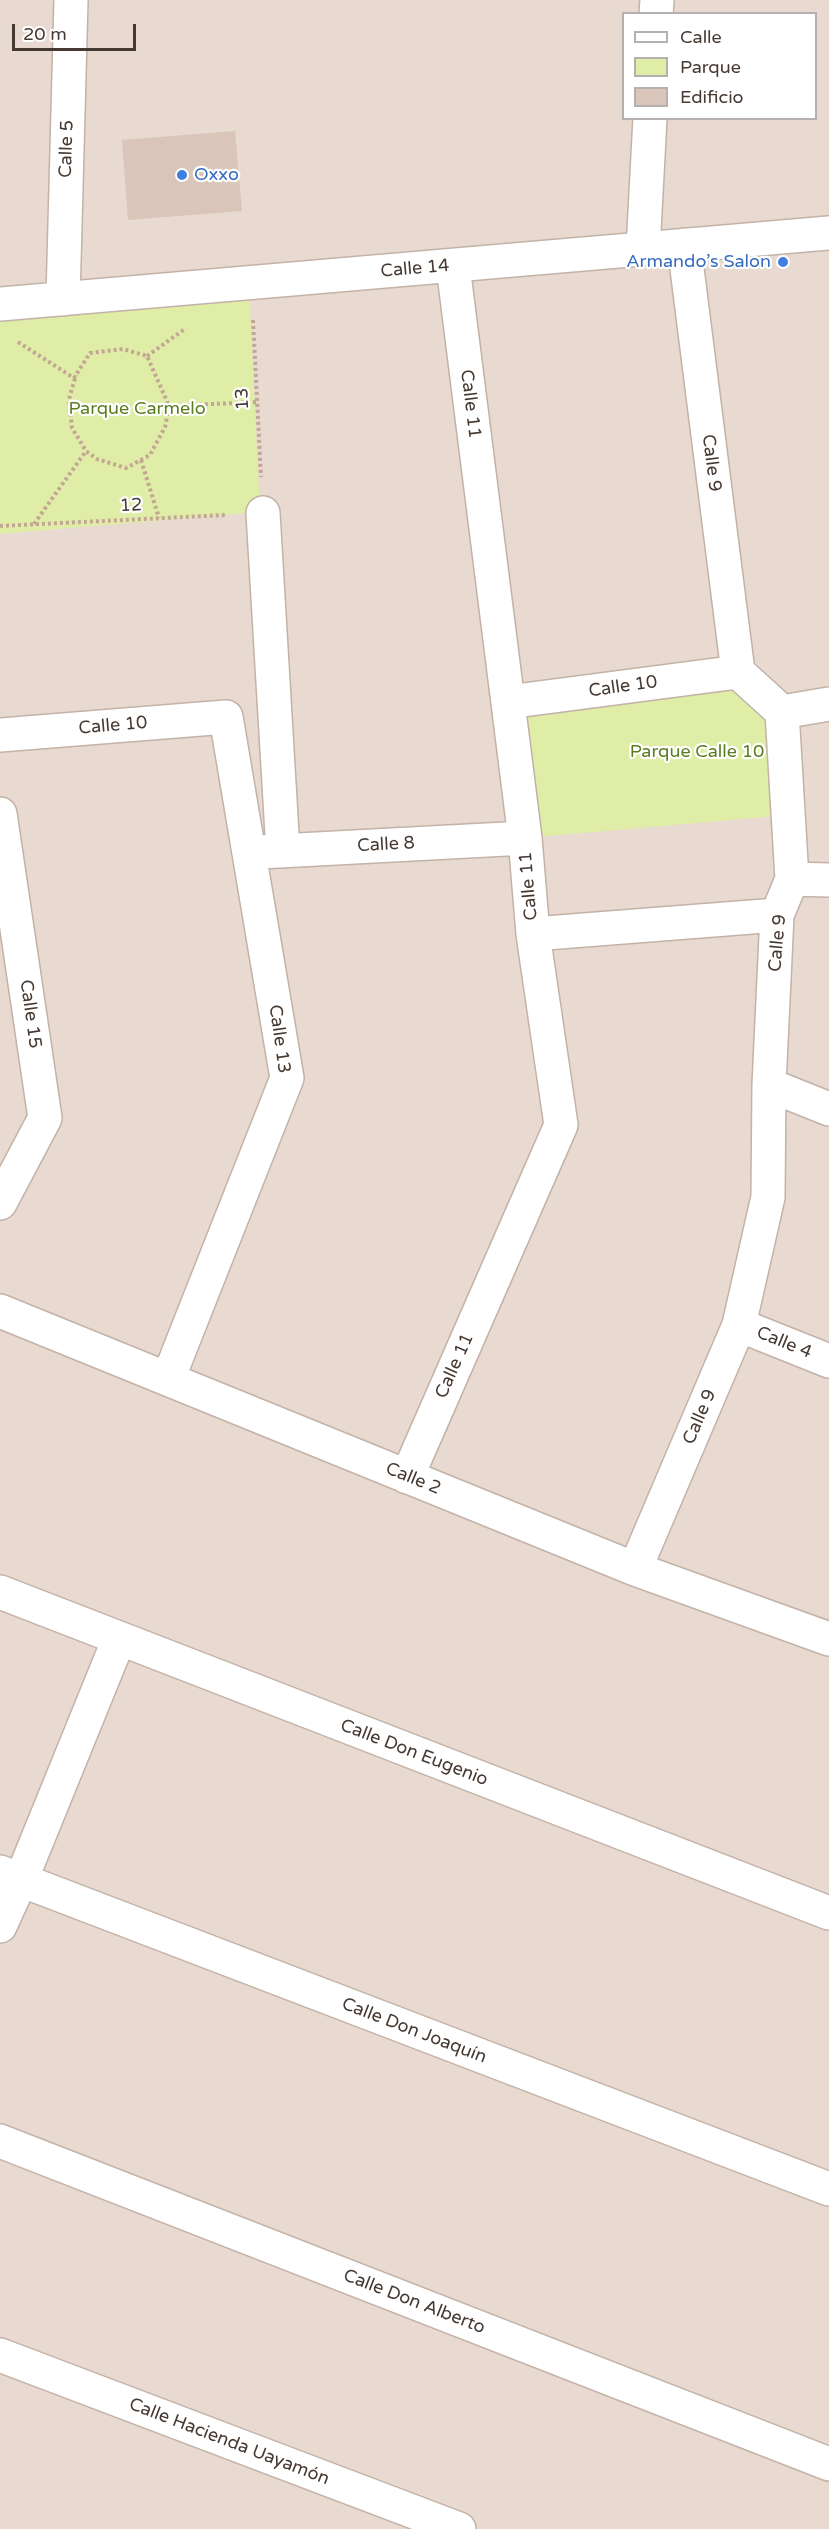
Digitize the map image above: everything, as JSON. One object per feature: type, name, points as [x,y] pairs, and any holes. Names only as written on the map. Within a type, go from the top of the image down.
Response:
[{"type":"street","name":"Calle 5","points":[[63,299],[71,0]]},
{"type":"street","points":[[643,249],[650,120]]},
{"type":"street","name":"Calle 14","points":[[0,304],[829,233]]},
{"type":"street","name":"Calle 9","points":[[684,246],[738,672]]},
{"type":"street","name":"Calle 11","points":[[407,1477],[561,1125],[533,934],[525,838],[453,266]]},
{"type":"street","points":[[263,513],[283,851]]},
{"type":"street","points":[[738,672],[782,712],[829,704]]},
{"type":"street","name":"Calle 10","points":[[508,702],[738,672]]},
{"type":"street","name":"Calle 9","points":[[634,1569],[739,1325],[768,1197],[769,1085],[777,915],[792,879],[782,712]]},
{"type":"street","name":"Calle 10","points":[[0,735],[226,717]]},
{"type":"street","name":"Calle 13","points":[[168,1379],[287,1078],[226,717]]},
{"type":"street","name":"Calle 15","points":[[0,814],[45,1118],[0,1203]]},
{"type":"street","name":"Calle 8","points":[[248,853],[525,838]]},
{"type":"street","points":[[792,879],[829,880]]},
{"type":"street","points":[[533,934],[777,915]]},
{"type":"street","points":[[769,1085],[829,1109]]},
{"type":"street","name":"Calle 2","points":[[0,1311],[634,1569],[829,1639]]},
{"type":"street","name":"Calle 4","points":[[739,1325],[829,1361]]},
{"type":"street","name":"Calle Don Eugenio","points":[[0,1592],[829,1913]]},
{"type":"street","points":[[0,1926],[11,1876],[119,1639]]},
{"type":"street","name":"Calle Don Joaquín","points":[[11,1876],[829,2189]]},
{"type":"street","name":"Calle Don Alberto","points":[[0,2141],[829,2464]]},
{"type":"street","name":"Calle Hacienda Uayamón","points":[[0,2355],[459,2529]]},
{"type":"path","name":"13","points":[[251,283],[263,513]]},
{"type":"path","points":[[9,336],[74,378],[76,375]]},
{"type":"path","points":[[123,349],[147,356],[169,406],[165,427],[150,455],[126,468],[86,452],[72,428],[69,399],[76,375],[90,353],[123,349]]},
{"type":"path","points":[[169,406],[257,402]]},
{"type":"path","points":[[33,525],[86,452]]},
{"type":"path","points":[[141,460],[159,518]]},
{"type":"path","name":"12","points":[[0,526],[263,513]]},
{"type":"shaded area","points":[[0,0],[829,0],[829,2529],[0,2529]]},
{"type":"green space","name":"Parque Carmelo","points":[[249,286],[260,512],[0,534],[0,307]]},
{"type":"green space","name":"Parque Calle 10","points":[[759,674],[777,816],[525,838],[508,702]]},
{"type":"building","name":"Oxxo","points":[[235,131],[242,211],[128,220],[122,140]]},
{"type":"place","name":"Oxxo","points":[[182,175]]},
{"type":"place","name":"Armando’s Salon","points":[[783,262]]}]
